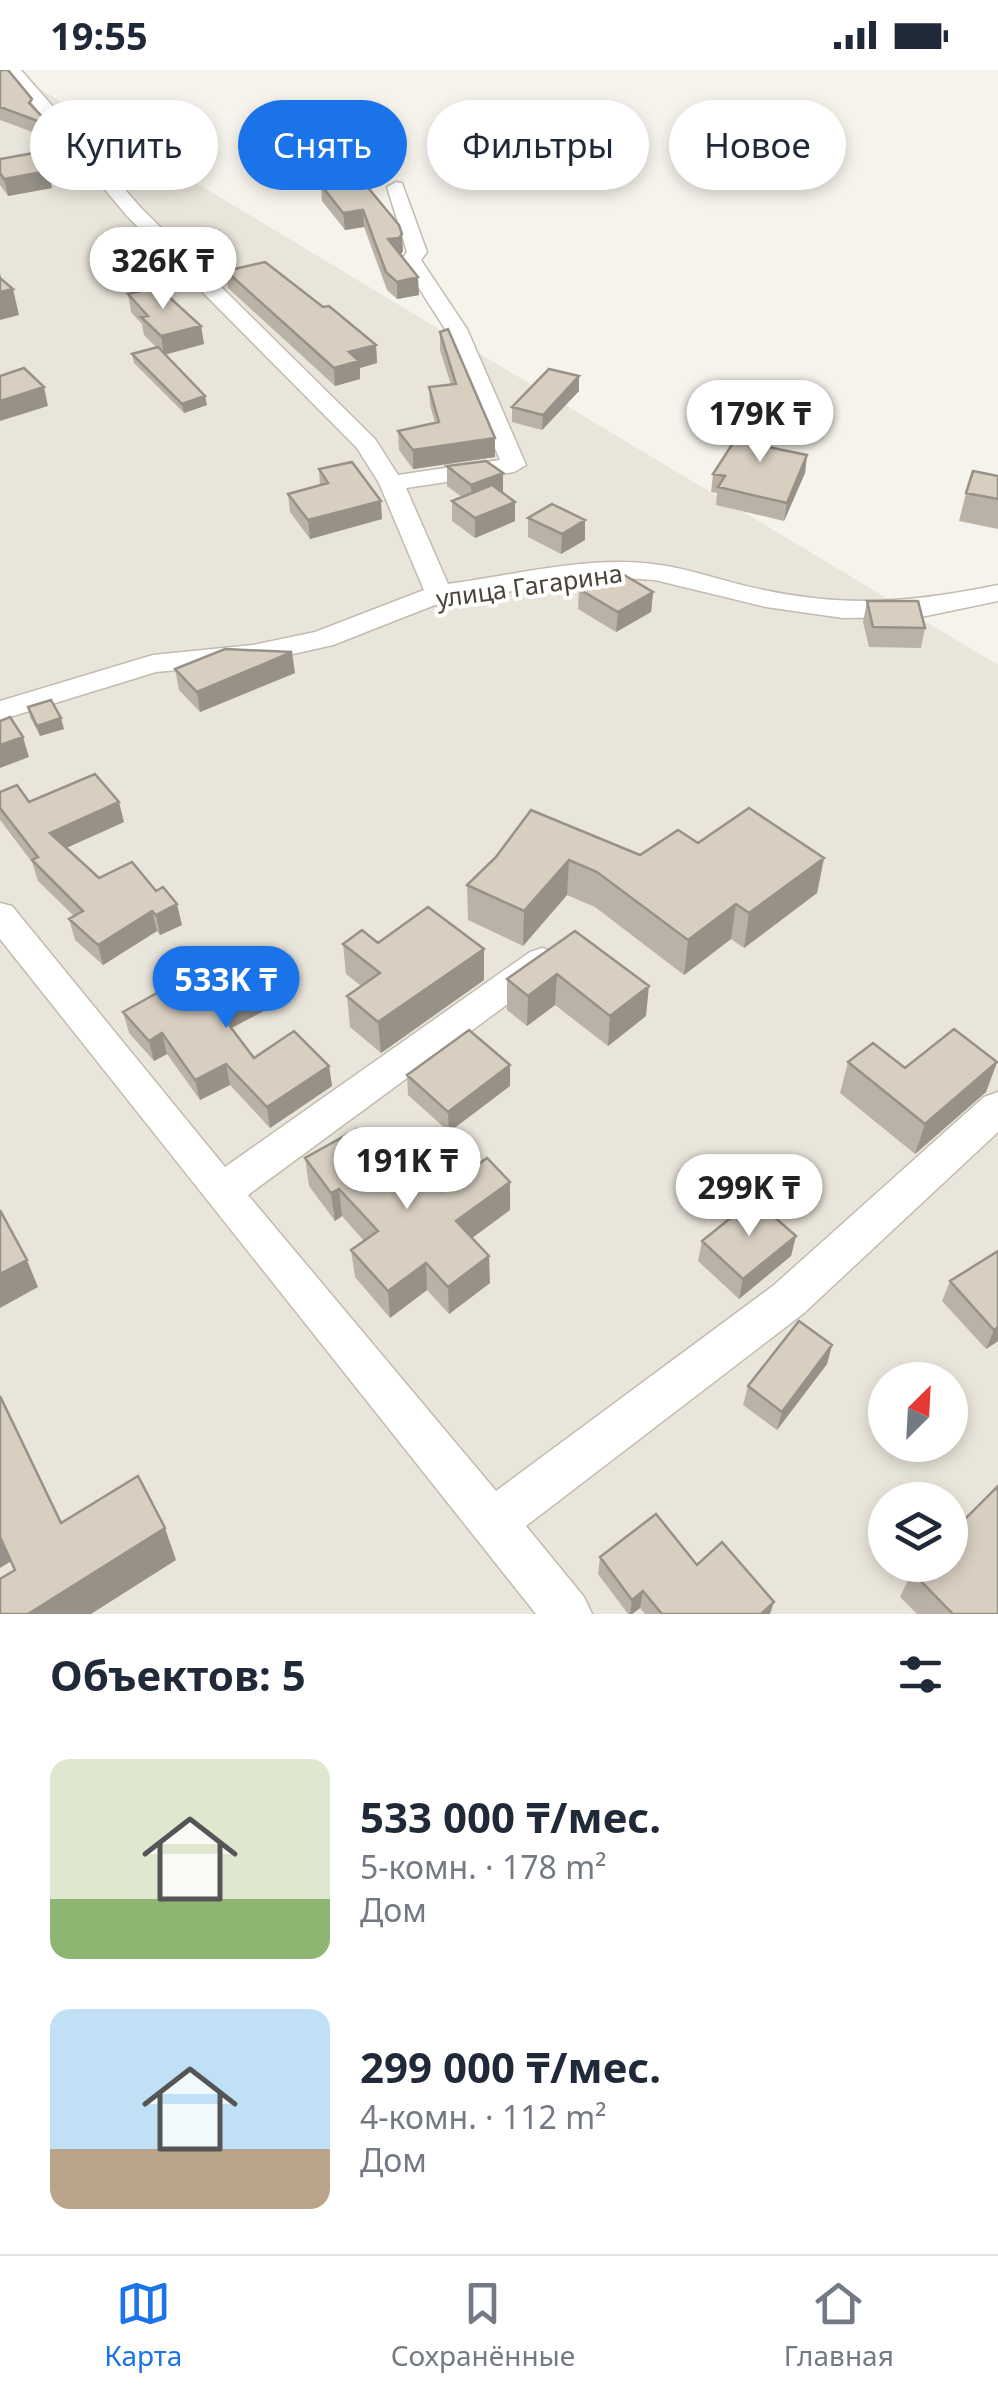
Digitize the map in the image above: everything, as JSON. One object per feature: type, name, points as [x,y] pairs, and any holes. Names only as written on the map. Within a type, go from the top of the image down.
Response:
[{"type":"street","points":[[12,70],[38,100]]},
{"type":"street","points":[[0,165],[30,159]]},
{"type":"street","points":[[115,190],[367,444],[391,482],[439,594]]},
{"type":"street","points":[[391,482],[514,465],[456,330],[411,260],[417,252],[405,229],[406,208],[397,190]]},
{"type":"street","name":"улица Гагарина","points":[[0,711],[152,664],[253,654],[306,644],[439,594],[608,569],[655,572],[766,598],[843,610],[921,609],[998,593]]},
{"type":"street","points":[[0,915],[567,1614]]},
{"type":"street","points":[[221,1192],[548,957]]},
{"type":"street","points":[[493,1522],[789,1299],[998,1108]]},
{"type":"shaded area","points":[[0,70],[8,70],[58,100],[30,100],[30,190],[208,190],[998,665],[998,1614],[0,1614]]},
{"type":"building","points":[[0,70],[8,70],[32,99],[30,118],[0,107]]},
{"type":"building","points":[[30,154],[30,174],[4,179],[0,159]]},
{"type":"building","points":[[325,190],[370,190],[399,225],[399,238],[388,239],[418,277],[397,282],[386,272],[363,210],[343,213]]},
{"type":"building","points":[[265,262],[323,307],[329,306],[376,345],[349,352],[359,361],[334,368],[226,271]]},
{"type":"building","points":[[0,278],[13,289],[0,292]]},
{"type":"building","points":[[158,287],[201,326],[161,336],[141,317],[148,316],[128,294]]},
{"type":"building","points":[[448,329],[495,438],[413,450],[398,431],[439,422],[429,387],[456,384],[440,332]]},
{"type":"building","points":[[158,347],[205,396],[182,404],[132,354]]},
{"type":"building","points":[[24,368],[44,387],[0,401],[0,376]]},
{"type":"building","points":[[549,369],[579,376],[543,415],[512,407]]},
{"type":"building","points":[[749,418],[776,424],[763,446],[807,455],[787,503],[718,487],[725,476],[713,474]]},
{"type":"building","points":[[486,461],[503,473],[471,485],[447,466]]},
{"type":"building","points":[[352,462],[381,501],[308,520],[288,494],[328,483],[319,469]]},
{"type":"building","points":[[973,471],[998,476],[998,499],[966,493]]},
{"type":"building","points":[[492,485],[515,502],[475,518],[452,501]]},
{"type":"building","points":[[552,504],[585,520],[562,534],[528,518]]},
{"type":"building","points":[[614,569],[653,592],[618,612],[579,589]]},
{"type":"building","points":[[867,601],[918,601],[925,628],[873,627]]},
{"type":"building","points":[[225,649],[292,652],[197,692],[175,669]]},
{"type":"building","points":[[51,700],[61,718],[37,726],[28,707]]},
{"type":"building","points":[[10,717],[23,737],[0,745],[0,721]]},
{"type":"building","points":[[95,774],[119,802],[50,833],[99,878],[132,862],[156,891],[163,887],[177,904],[156,915],[152,911],[98,945],[69,919],[83,911],[32,860],[38,857],[0,808],[0,792],[17,785],[29,802]]},
{"type":"building","points":[[749,808],[824,858],[749,913],[736,904],[688,940],[597,872],[569,860],[524,911],[467,885],[496,857],[531,810],[640,855],[678,830],[698,843]]},
{"type":"building","points":[[428,907],[484,949],[378,1022],[347,996],[380,973],[343,944],[362,930],[378,943]]},
{"type":"building","points":[[575,931],[649,986],[610,1016],[557,974],[528,996],[507,979]]},
{"type":"building","points":[[256,952],[280,980],[219,1012],[254,1058],[294,1031],[329,1066],[267,1107],[226,1064],[195,1080],[162,1033],[149,1041],[123,1012],[164,989],[170,995]]},
{"type":"building","points":[[954,1029],[997,1062],[925,1124],[848,1062],[873,1043],[905,1068]]},
{"type":"building","points":[[469,1030],[510,1065],[448,1112],[407,1075]]},
{"type":"building","points":[[357,1129],[405,1190],[426,1175],[441,1191],[487,1158],[510,1182],[456,1221],[489,1256],[448,1287],[426,1263],[388,1291],[351,1250],[378,1231],[339,1189],[331,1193],[305,1158]]},
{"type":"building","points":[[754,1199],[796,1236],[743,1279],[702,1241]]},
{"type":"building","points":[[0,1210],[27,1260],[0,1274]]},
{"type":"building","points":[[998,1251],[998,1327],[994,1330],[950,1281]]},
{"type":"building","points":[[799,1321],[832,1345],[782,1412],[748,1386]]},
{"type":"building","points":[[0,1396],[61,1523],[138,1476],[165,1528],[28,1614],[0,1614],[0,1579],[15,1570],[0,1537]]},
{"type":"building","points":[[998,1486],[998,1614],[953,1614],[922,1582],[968,1582],[968,1516]]},
{"type":"building","points":[[656,1514],[697,1565],[722,1542],[774,1602],[761,1614],[662,1614],[643,1591],[632,1600],[600,1557]]}]
